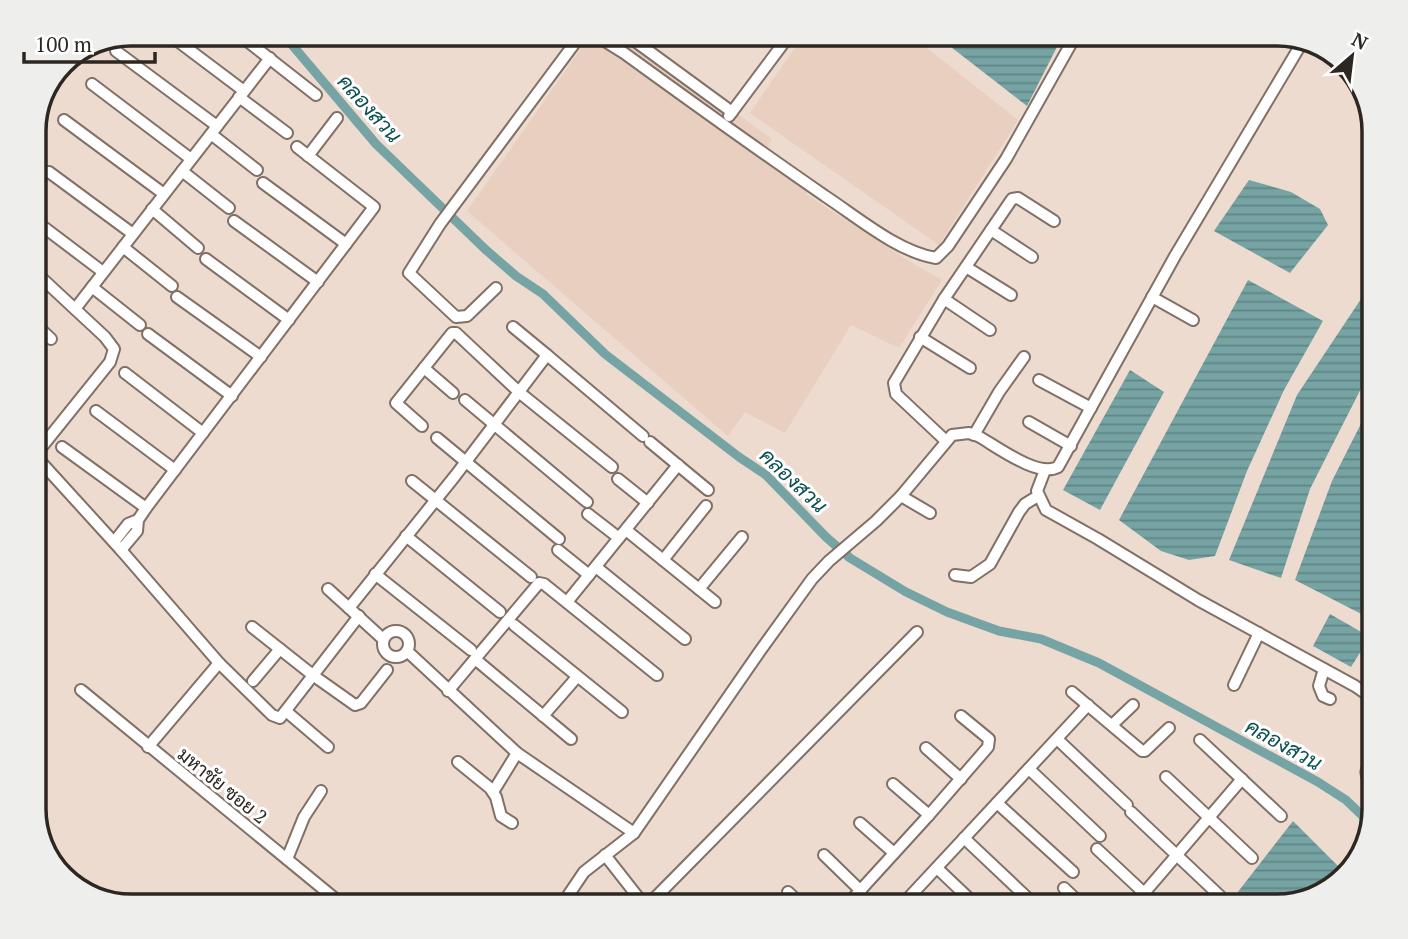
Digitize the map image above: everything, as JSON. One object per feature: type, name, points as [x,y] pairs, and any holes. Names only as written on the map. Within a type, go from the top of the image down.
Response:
[{"type":"street","points":[[183,46],[287,133]]},
{"type":"street","points":[[254,46],[316,95]]},
{"type":"street","points":[[496,288],[467,316],[456,317],[409,273],[440,224],[573,46]]},
{"type":"street","points":[[613,46],[845,209],[904,247],[923,256],[936,258],[948,246],[1006,159],[1070,46]]},
{"type":"street","points":[[642,46],[732,112]]},
{"type":"street","points":[[723,124],[781,46]]},
{"type":"street","points":[[568,894],[577,879],[634,833],[813,579],[847,544],[901,496],[952,435],[974,435],[1036,469],[1058,467],[1152,297],[1299,48]]},
{"type":"street","points":[[116,51],[214,130],[257,170]]},
{"type":"street","points":[[75,309],[270,58]]},
{"type":"street","points":[[92,84],[191,159]]},
{"type":"street","points":[[308,156],[337,117]]},
{"type":"street","points":[[64,120],[164,194]]},
{"type":"street","points":[[118,546],[137,531],[138,520],[146,508],[374,206],[297,147]]},
{"type":"street","points":[[182,171],[229,208]]},
{"type":"street","points":[[49,172],[133,234]]},
{"type":"street","points":[[263,183],[346,244]]},
{"type":"street","points":[[946,441],[893,390],[894,383],[944,299],[1015,197],[1054,221]]},
{"type":"street","points":[[152,209],[198,248]]},
{"type":"street","points":[[234,221],[318,282]]},
{"type":"street","points":[[46,229],[103,272]]},
{"type":"street","points":[[990,230],[1032,257]]},
{"type":"street","points":[[123,247],[174,291],[261,357]]},
{"type":"street","points":[[206,259],[289,320]]},
{"type":"street","points":[[966,267],[1011,295]]},
{"type":"street","points":[[46,282],[110,342],[114,349],[114,355],[46,440]]},
{"type":"street","points":[[92,287],[140,325]]},
{"type":"street","points":[[1152,297],[1193,320]]},
{"type":"street","points":[[944,299],[990,330]]},
{"type":"street","points":[[513,327],[708,490]]},
{"type":"street","points":[[422,426],[396,403],[452,333],[456,333],[520,393],[612,467]]},
{"type":"street","points":[[46,334],[51,339]]},
{"type":"street","points":[[148,334],[232,396]]},
{"type":"street","points":[[920,337],[970,368]]},
{"type":"street","points":[[349,608],[466,463],[547,355]]},
{"type":"street","points":[[974,435],[999,392],[1024,357]]},
{"type":"street","points":[[424,368],[453,393]]},
{"type":"street","points":[[125,373],[204,433]]},
{"type":"street","points":[[1039,380],[1091,408]]},
{"type":"street","points":[[465,400],[587,502]]},
{"type":"street","points":[[96,411],[175,470]]},
{"type":"street","points":[[1029,422],[1071,446]]},
{"type":"street","points":[[436,438],[559,545],[685,639]]},
{"type":"street","points":[[62,447],[146,508]]},
{"type":"street","points":[[567,602],[678,466]]},
{"type":"street","points":[[46,468],[118,546],[219,663],[272,715],[281,718],[287,712],[359,616]]},
{"type":"street","points":[[1045,470],[1037,491],[1046,510],[1362,691]]},
{"type":"street","points":[[618,479],[648,503]]},
{"type":"street","points":[[412,481],[531,577]]},
{"type":"street","points":[[901,496],[930,513]]},
{"type":"street","points":[[955,575],[971,577],[990,564],[1019,512],[1025,504],[1038,496]]},
{"type":"street","points":[[663,560],[706,506]]},
{"type":"street","points":[[588,514],[663,560],[715,602]]},
{"type":"street","points":[[406,536],[500,612]]},
{"type":"street","points":[[699,589],[742,537]]},
{"type":"street","points":[[375,574],[571,739]]},
{"type":"street","points":[[448,691],[473,654],[539,583],[543,582],[657,675]]},
{"type":"street","points":[[328,589],[383,639]]},
{"type":"street","points":[[514,625],[622,712]]},
{"type":"street","points":[[252,627],[313,676],[355,705],[359,705],[387,670]]},
{"type":"street","points":[[400,631],[407,637],[407,651],[401,657],[392,657],[383,648],[383,639],[390,632],[400,631]]},
{"type":"street","points":[[658,894],[917,632]]},
{"type":"street","points":[[1234,685],[1259,633]]},
{"type":"street","points":[[253,681],[279,649]]},
{"type":"street","points":[[407,651],[517,753],[634,833]]},
{"type":"street","points":[[148,747],[219,663]]},
{"type":"street","points":[[1324,669],[1319,686],[1323,696],[1330,699]]},
{"type":"street","points":[[543,716],[577,677]]},
{"type":"street","name":"มหาชัย ซอย 2","points":[[81,690],[329,894]]},
{"type":"street","points":[[1072,691],[1142,751],[1169,728]]},
{"type":"street","points":[[914,894],[1088,705]]},
{"type":"street","points":[[1112,725],[1133,705]]},
{"type":"street","points":[[287,712],[328,747]]},
{"type":"street","points":[[858,894],[929,816],[990,742],[961,716]]},
{"type":"street","points":[[1057,739],[1218,894]]},
{"type":"street","points":[[1200,740],[1281,816]]},
{"type":"street","points":[[926,748],[961,779]]},
{"type":"street","points":[[493,792],[517,753]]},
{"type":"street","points":[[458,762],[493,792],[501,816],[512,823]]},
{"type":"street","points":[[1029,769],[1100,836]]},
{"type":"street","points":[[1166,777],[1252,858]]},
{"type":"street","points":[[1097,849],[1144,892],[1242,779]]},
{"type":"street","points":[[893,784],[929,816]]},
{"type":"street","points":[[287,859],[304,817],[321,791]]},
{"type":"street","points":[[997,803],[1073,872]]},
{"type":"street","points":[[860,823],[894,853]]},
{"type":"street","points":[[964,838],[1023,894]]},
{"type":"street","points":[[605,855],[636,894]]},
{"type":"street","points":[[824,855],[861,891]]},
{"type":"street","points":[[937,868],[964,894]]},
{"type":"street","points":[[1064,888],[1070,894]]},
{"type":"shaded area","points":[[583,46],[644,46],[772,139],[767,148],[814,180],[806,194],[942,280],[899,348],[851,325],[785,433],[745,412],[728,436],[467,211]]},
{"type":"shaded area","points":[[796,46],[924,46],[1018,120],[939,245],[750,113]]},
{"type":"water","points":[[950,46],[1057,46],[1027,106]]},
{"type":"water","points":[[1249,180],[1291,192],[1320,209],[1328,225],[1290,273],[1214,231]]},
{"type":"water","points":[[1248,280],[1323,321],[1284,390],[1247,471],[1215,556],[1189,560],[1161,551],[1119,520]]},
{"type":"water","points":[[1362,298],[1362,387],[1310,489],[1281,578],[1229,560],[1297,395]]},
{"type":"water","points":[[1130,370],[1164,392],[1100,510],[1063,490]]},
{"type":"water","points":[[1362,422],[1362,614],[1295,580],[1332,481]]},
{"type":"water","points":[[1330,614],[1362,632],[1362,650],[1351,667],[1313,646]]},
{"type":"water","points":[[1293,821],[1339,867],[1325,879],[1300,891],[1236,894]]},
{"type":"waterway","name":"คลองสวน","points":[[293,46],[376,144],[486,250],[516,276],[543,294],[605,354],[766,475],[850,558],[906,592],[947,612],[999,631],[1041,639],[1099,663],[1318,782],[1346,800],[1362,815]]}]
